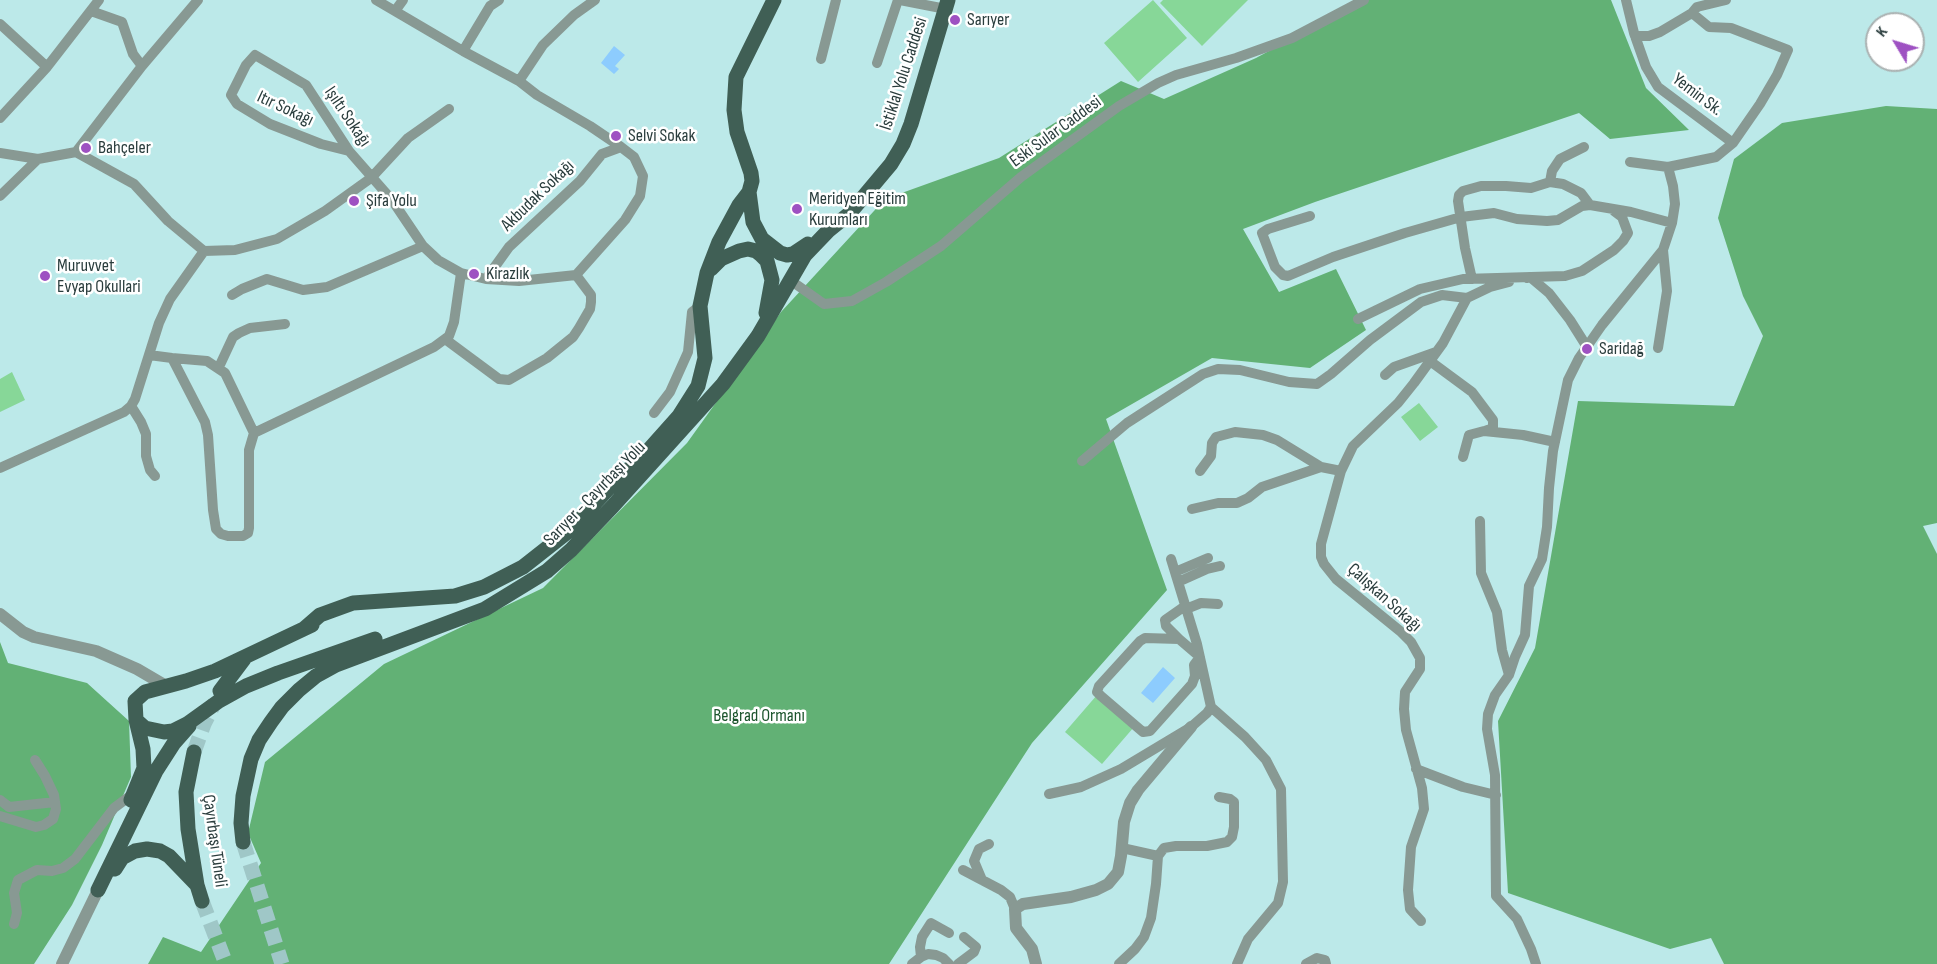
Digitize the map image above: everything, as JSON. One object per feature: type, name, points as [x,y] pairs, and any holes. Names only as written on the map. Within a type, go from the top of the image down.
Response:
[{"type":"main road","points":[[774,0],[736,77],[734,110],[737,132],[751,173],[749,192],[753,222],[756,231],[780,253],[793,254],[828,231]]},
{"type":"main road","name":"İstiklal Yolu Caddesi","points":[[828,231],[849,214],[891,164],[903,144],[947,4]]},
{"type":"main road","points":[[98,890],[107,857],[144,768],[142,742],[134,707],[140,695],[152,689],[205,674],[246,657],[304,628],[374,601],[455,596],[484,587],[523,567],[570,530],[665,432],[679,416],[698,386],[705,358],[700,306],[707,273],[719,242],[739,205],[749,192]]},
{"type":"main road","name":"Sarıyer - Çayırbaşı Yolu","points":[[243,842],[241,823],[247,772],[259,740],[282,707],[316,676],[336,665],[485,609],[547,571],[572,550],[723,384],[742,360],[805,255],[828,231]]},
{"type":"main road","points":[[707,273],[731,253],[748,249],[761,255],[767,261],[772,280],[764,324]]},
{"type":"main road","points":[[136,720],[145,728],[164,732],[173,731],[246,686],[278,673],[399,631],[434,627]]},
{"type":"main road","points":[[220,691],[246,657]]},
{"type":"main road","points":[[98,890],[156,771],[174,743],[204,711]]},
{"type":"main road","name":"Çayırbaşı Tüneli","points":[[194,752],[186,792],[188,829],[197,885],[202,901]]},
{"type":"main road","points":[[98,890],[122,858],[135,851],[147,849],[159,851],[168,856],[197,885]]},
{"type":"street","points":[[0,118],[47,67],[99,0]]},
{"type":"street","points":[[76,152],[142,66],[198,0]]},
{"type":"street","points":[[376,0],[519,81],[537,95],[590,126],[634,157],[643,176],[640,196],[626,220],[576,275],[591,295],[591,302],[590,309],[573,337],[547,358],[509,380],[499,379],[445,339]]},
{"type":"street","points":[[395,11],[403,0]]},
{"type":"street","points":[[463,51],[490,6],[499,0]]},
{"type":"street","points":[[821,59],[836,0]]},
{"type":"street","points":[[877,63],[899,0],[947,4]]},
{"type":"street","name":"Eski Sular Caddesi","points":[[790,280],[824,304],[852,301],[886,282],[940,246],[1021,177],[1119,106],[1158,83],[1176,75],[1236,58],[1292,38],[1364,0]]},
{"type":"street","name":"Yemin Sk.","points":[[1626,0],[1646,68],[1658,87],[1733,143]]},
{"type":"street","points":[[1635,36],[1649,36],[1660,32],[1692,13],[1697,7],[1726,0]]},
{"type":"street","points":[[519,81],[543,45],[587,2]]},
{"type":"street","points":[[91,11],[122,22],[133,54],[142,66]]},
{"type":"street","points":[[1630,162],[1668,167],[1716,157],[1733,143],[1760,104],[1788,50],[1731,28],[1709,27],[1692,13]]},
{"type":"street","points":[[0,24],[47,67]]},
{"type":"street","name":"Itır Sokağı","points":[[262,59],[255,55],[241,73],[231,95],[237,104],[270,124],[321,144],[349,151]]},
{"type":"street","name":"Işıltı Sokağı","points":[[262,59],[306,85],[349,151],[392,200],[423,246],[438,260],[461,273],[486,279],[519,281],[576,275]]},
{"type":"street","points":[[0,153],[38,159],[76,152],[134,184],[168,221],[204,251],[235,249],[277,239],[325,211],[371,178],[408,138],[449,109]]},
{"type":"street","name":"Akbudak Sokağı","points":[[486,279],[509,247],[580,181],[602,154],[621,147]]},
{"type":"street","points":[[1550,182],[1552,171],[1560,159],[1584,147]]},
{"type":"street","points":[[0,196],[38,159]]},
{"type":"street","points":[[1536,964],[1532,949],[1517,919],[1496,896],[1496,795],[1487,729],[1488,714],[1496,695],[1509,675],[1525,635],[1529,586],[1542,559],[1547,527],[1548,488],[1568,380],[1587,347],[1663,250],[1672,223],[1674,204],[1673,186],[1668,167]]},
{"type":"street","points":[[1472,279],[1458,201],[1459,195],[1463,192],[1481,186],[1531,188],[1550,182],[1563,184],[1581,193],[1590,205]]},
{"type":"street","points":[[1310,216],[1262,233],[1275,267],[1282,275],[1288,276],[1333,257],[1405,232],[1461,218],[1494,213],[1517,219],[1546,221],[1558,219],[1582,206],[1590,205],[1631,212],[1672,223]]},
{"type":"street","points":[[1358,319],[1420,289],[1472,279],[1565,276],[1582,270],[1614,250],[1628,233],[1622,217],[1613,210]]},
{"type":"street","points":[[232,295],[267,279],[303,290],[327,287],[423,246]]},
{"type":"street","points":[[1658,348],[1667,291],[1663,250]]},
{"type":"street","points":[[0,468],[124,412],[130,406],[135,399],[159,323],[170,299],[204,251]]},
{"type":"street","points":[[254,433],[434,346],[449,336],[454,322],[461,273]]},
{"type":"street","points":[[1082,461],[1127,423],[1203,374],[1218,369],[1240,370],[1289,382],[1317,384],[1421,302],[1442,296],[1467,298],[1490,287],[1530,277]]},
{"type":"street","points":[[1530,277],[1550,293],[1587,347]]},
{"type":"street","points":[[1200,471],[1211,456],[1212,443],[1216,437],[1235,432],[1263,435],[1277,440],[1320,467],[1341,471],[1353,446],[1398,403],[1433,357],[1467,298]]},
{"type":"street","points":[[654,413],[670,392],[688,352],[692,312],[700,306]]},
{"type":"street","points":[[219,367],[233,337],[239,333],[250,328],[285,324]]},
{"type":"street","points":[[148,355],[207,361],[225,373],[254,433],[249,450],[249,528],[248,533],[243,536],[228,536],[216,530],[205,422],[172,358]]},
{"type":"street","points":[[1385,375],[1394,367],[1433,357]]},
{"type":"street","points":[[1433,357],[1472,392],[1492,420],[1492,428],[1469,435],[1463,457]]},
{"type":"street","points":[[130,406],[146,434],[146,456],[150,470],[155,476]]},
{"type":"street","points":[[1484,431],[1523,435],[1555,442]]},
{"type":"street","points":[[1192,509],[1218,503],[1237,503],[1262,487],[1320,467]]},
{"type":"street","name":"Çalışkan Sokağı","points":[[1341,471],[1322,538],[1321,557],[1330,572],[1345,588],[1392,624],[1411,642],[1417,652],[1420,663],[1417,674],[1406,692],[1404,709],[1406,730],[1416,769]]},
{"type":"street","points":[[1480,521],[1481,573],[1497,612],[1502,650],[1509,675]]},
{"type":"street","points":[[1176,577],[1208,558]]},
{"type":"street","points":[[1171,559],[1200,657],[1211,707],[1245,737],[1266,760],[1281,789],[1283,882],[1278,903],[1248,939],[1237,964]]},
{"type":"street","points":[[1176,577],[1220,566]]},
{"type":"street","points":[[1200,657],[1166,626],[1164,620],[1186,607],[1202,603],[1218,604]]},
{"type":"street","points":[[0,614],[22,632],[34,637],[96,651],[137,669],[166,686]]},
{"type":"street","points":[[1179,639],[1145,638],[1140,641],[1099,686],[1097,692],[1138,729],[1143,732],[1150,731],[1192,684],[1195,676],[1194,665],[1200,657]]},
{"type":"street","points":[[1015,909],[1023,904],[1095,891],[1108,884],[1118,872],[1124,822],[1130,803],[1138,790],[1191,727],[1211,707]]},
{"type":"street","points":[[1049,794],[1081,787],[1121,769],[1191,727]]},
{"type":"street","points":[[0,816],[36,827],[53,819],[56,809],[55,802],[45,776],[35,760]]},
{"type":"street","points":[[1416,769],[1463,788],[1496,795]]},
{"type":"street","points":[[1416,769],[1422,788],[1424,809],[1411,847],[1408,890],[1410,909],[1421,921]]},
{"type":"street","points":[[14,924],[17,913],[14,893],[18,879],[37,870],[52,871],[75,859],[114,808],[134,793]]},
{"type":"street","points":[[1119,964],[1140,943],[1151,918],[1158,856],[1164,848],[1207,846],[1227,842],[1232,837],[1234,802],[1219,797]]},
{"type":"street","points":[[0,800],[9,807],[55,802]]},
{"type":"street","points":[[982,880],[974,861],[979,849],[989,844]]},
{"type":"street","points":[[1122,848],[1158,856]]},
{"type":"street","points":[[963,870],[1010,897],[1015,909],[1016,928],[1032,949],[1036,964]]},
{"type":"street","points":[[62,964],[98,890]]},
{"type":"street","points":[[916,960],[922,937],[931,923],[949,933]]},
{"type":"street","points":[[958,964],[974,952],[976,947],[964,937]]},
{"type":"street","points":[[916,960],[936,955],[944,958],[949,964]]},
{"type":"street","points":[[1306,964],[1317,958],[1325,960],[1326,964]]},
{"type":"green space","points":[[1153,0],[1187,38],[1138,82],[1104,43]]},
{"type":"green space","points":[[1163,0],[1248,0],[1202,46],[1160,3]]},
{"type":"green space","name":"Belgrad Ormanı","points":[[1363,0],[1611,0],[1646,88],[1689,130],[1610,139],[1579,113],[1315,202],[1243,229],[1279,292],[1336,269],[1366,330],[1310,368],[1212,358],[1106,419],[1167,590],[1032,743],[889,964],[148,964],[163,937],[201,952],[261,863],[248,833],[265,762],[384,664],[543,588],[687,443],[781,312],[885,199],[999,158],[1121,81],[1164,99],[1256,58]]},
{"type":"green space","points":[[1886,106],[1937,109],[1937,523],[1923,526],[1937,554],[1937,964],[1724,964],[1711,938],[1670,949],[1508,893],[1498,721],[1535,648],[1578,401],[1734,406],[1763,336],[1743,296],[1718,218],[1734,159],[1782,123]]},
{"type":"green space","points":[[12,372],[25,400],[0,412],[0,379]]},
{"type":"green space","points":[[1419,403],[1438,427],[1420,441],[1401,417]]},
{"type":"green space","points":[[0,642],[8,663],[87,683],[129,721],[131,777],[102,845],[72,905],[34,964],[0,964]]},
{"type":"green space","points":[[1097,695],[1134,727],[1102,764],[1065,732]]},
{"type":"water","points":[[614,46],[625,55],[615,66],[619,69],[614,74],[601,63]]},
{"type":"water","points":[[1163,667],[1175,678],[1153,703],[1141,693]]},
{"type":"tunnel","points":[[194,752],[215,702]]},
{"type":"tunnel","points":[[243,842],[282,964]]},
{"type":"tunnel","points":[[202,901],[226,964]]},
{"type":"place","name":"Sarıyer","points":[[955,20]]},
{"type":"place","name":"Selvi Sokak","points":[[616,136]]},
{"type":"place","name":"Bahçeler","points":[[86,148]]},
{"type":"place","name":"Şifa Yolu","points":[[354,201]]},
{"type":"place","name":"Meridyen Eğitim Kurumları","points":[[797,209]]},
{"type":"place","name":"Kirazlık","points":[[474,274]]},
{"type":"place","name":"Muruvvet Evyap Okullari","points":[[45,276]]},
{"type":"place","name":"Saridağ","points":[[1587,349]]}]
